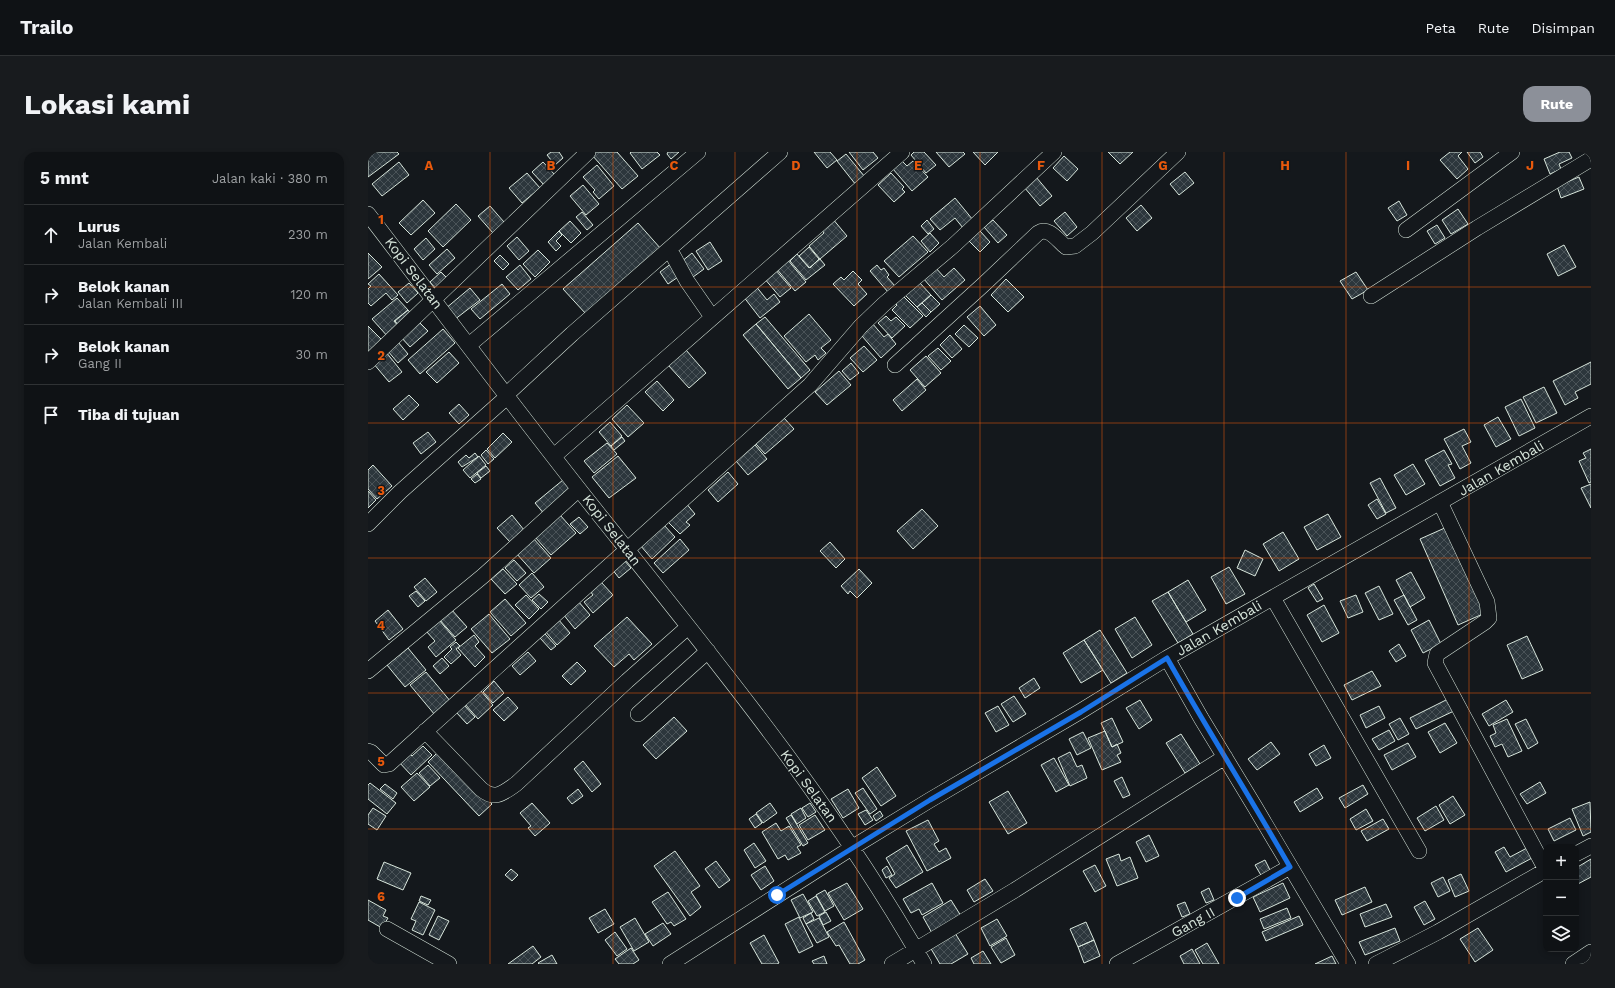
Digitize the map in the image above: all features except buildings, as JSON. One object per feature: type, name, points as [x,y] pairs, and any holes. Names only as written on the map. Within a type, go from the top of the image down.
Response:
[{"type":"street","points":[[368,362],[588,152]]},
{"type":"street","points":[[469,345],[698,152]]},
{"type":"street","points":[[368,524],[400,492],[508,395],[572,334],[670,250],[780,152]]},
{"type":"street","points":[[554,456],[902,152]]},
{"type":"street","points":[[368,751],[371,752],[380,763],[386,765],[425,731],[810,385],[861,326],[884,304],[953,246],[1054,152]]},
{"type":"street","points":[[894,364],[983,285],[1038,233],[1048,231],[1066,247],[1075,246],[1092,233],[1178,152]]},
{"type":"street","points":[[1406,230],[1512,152]]},
{"type":"street","points":[[1371,296],[1477,228],[1591,159]]},
{"type":"street","name":"Kopi Selatan","points":[[368,214],[579,489],[708,651],[784,751],[853,847],[924,964]]},
{"type":"street","points":[[670,250],[687,281],[712,317]]},
{"type":"street","name":"Jalan Kembali","points":[[670,964],[853,847],[936,796],[1081,712],[1167,658],[1591,416]]},
{"type":"street","points":[[368,671],[398,648],[483,576],[579,489]]},
{"type":"street","points":[[1440,502],[1487,602],[1489,618],[1437,654],[1435,663],[1543,864]]},
{"type":"street","points":[[1273,598],[1419,851]]},
{"type":"street","points":[[425,731],[480,789],[486,794],[494,796],[501,795],[522,779],[688,626]]},
{"type":"street","points":[[638,714],[708,651]]},
{"type":"street","points":[[1167,658],[1201,718],[1226,757],[1348,964]]},
{"type":"street","points":[[892,964],[1015,890],[1226,757]]},
{"type":"street","points":[[1579,852],[1591,846]]},
{"type":"street","name":"Gang II","points":[[1117,964],[1290,867]]},
{"type":"street","points":[[1376,964],[1438,932],[1543,872]]},
{"type":"street","points":[[387,929],[449,964]]},
{"type":"street","points":[[1573,964],[1591,952]]},
{"type":"route","points":[[777,895],[930,800],[1081,712],[1167,658],[1290,867],[1237,898]]}]
